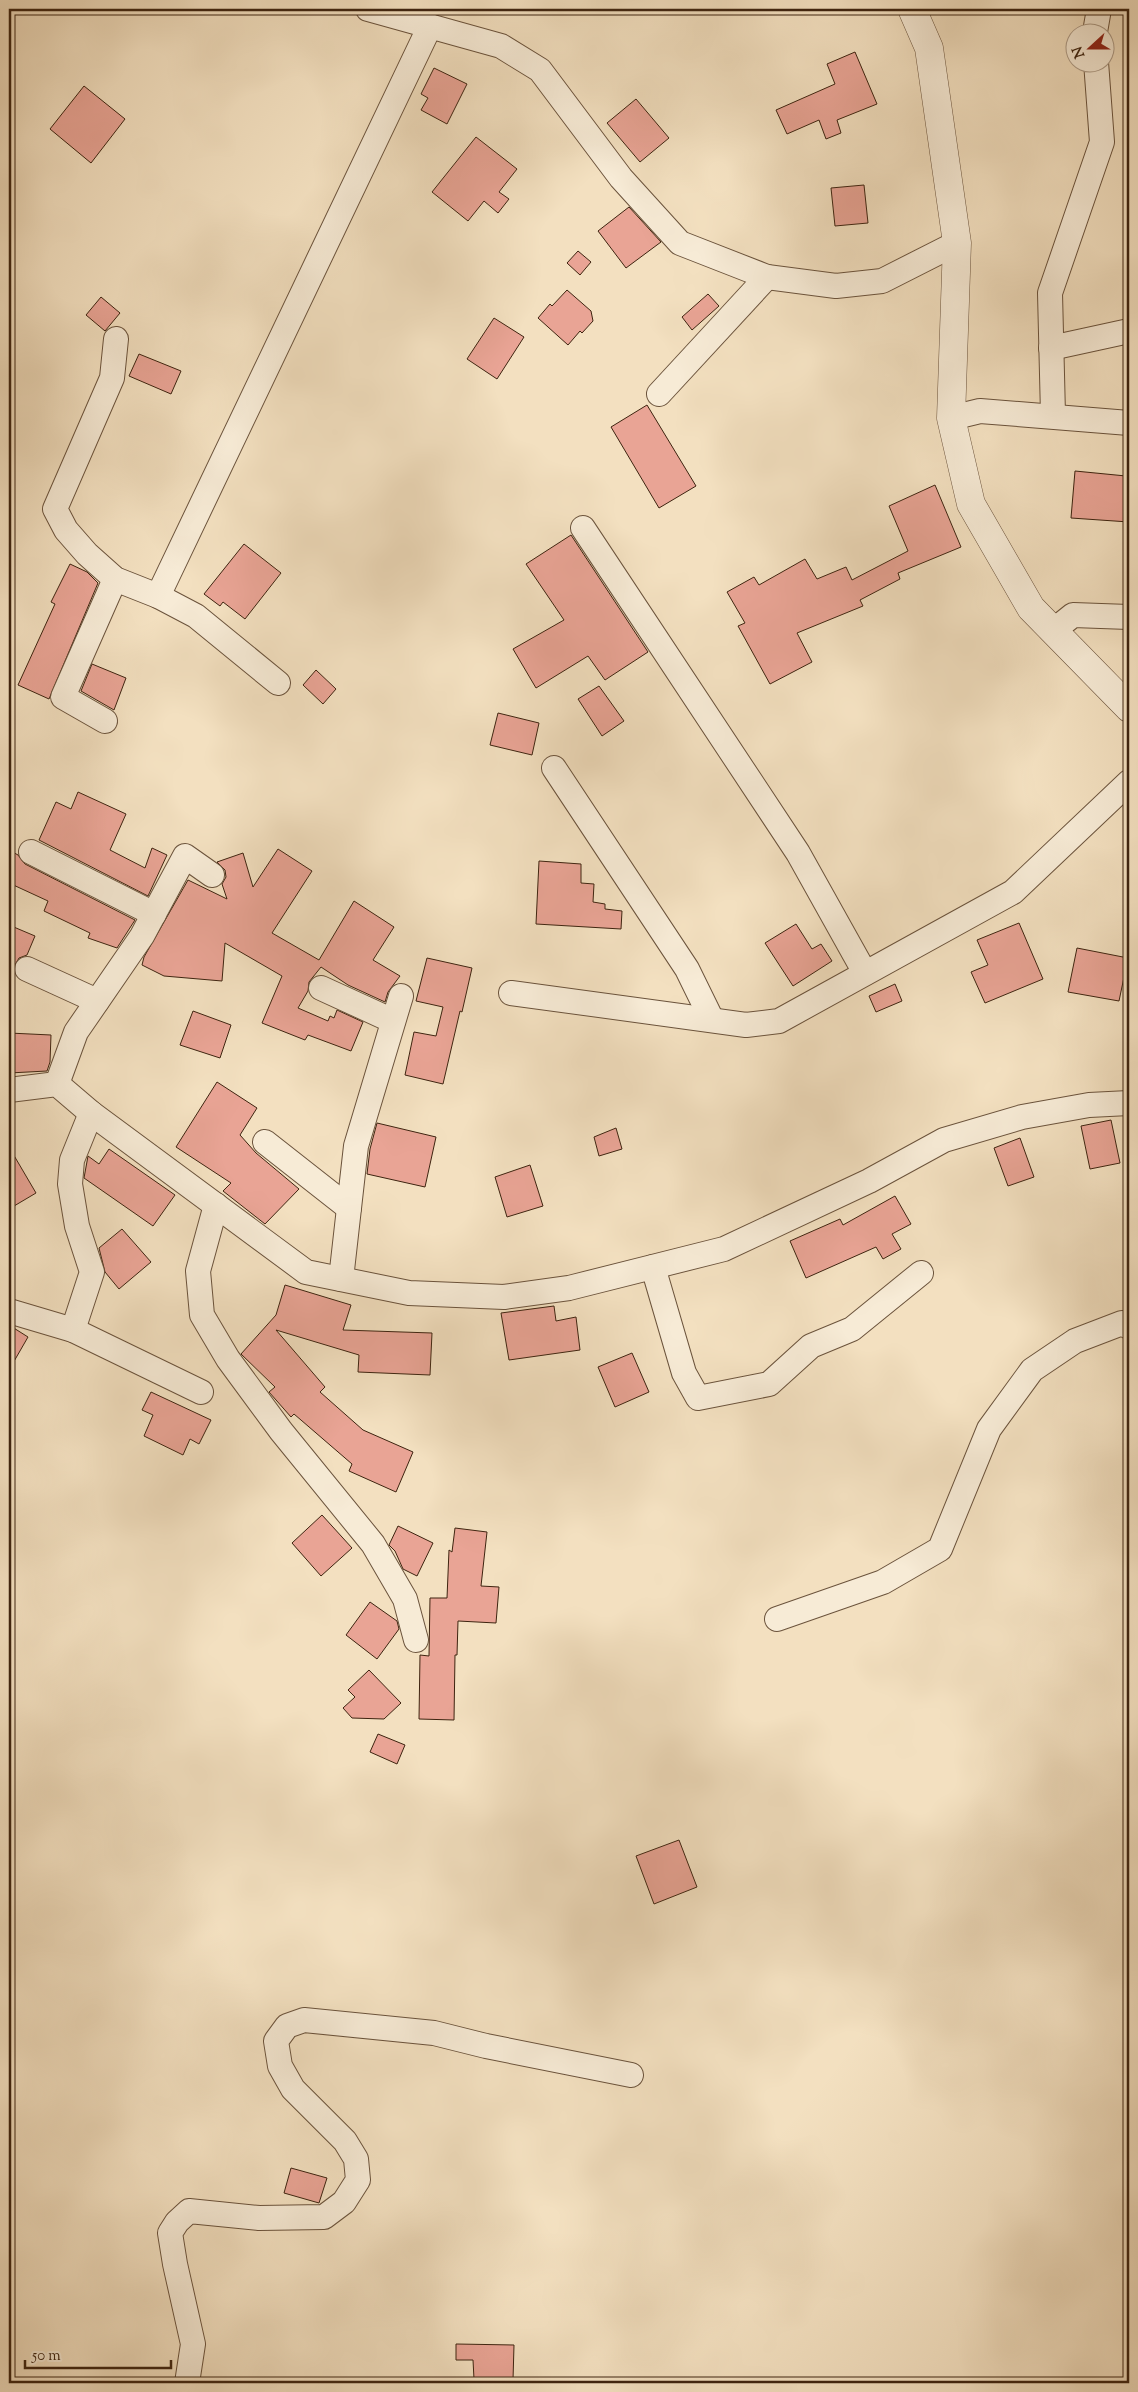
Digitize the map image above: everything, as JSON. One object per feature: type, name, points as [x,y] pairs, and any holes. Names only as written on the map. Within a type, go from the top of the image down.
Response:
[{"type":"street","points":[[368,9],[501,46],[540,70],[621,178],[680,243],[767,277],[836,286],[882,281],[957,243]]},
{"type":"street","points":[[912,9],[929,48],[957,243],[951,418],[971,504],[1031,608],[1129,708]]},
{"type":"street","points":[[1097,22],[1099,9]]},
{"type":"street","points":[[158,596],[430,26]]},
{"type":"street","points":[[1053,415],[1050,293],[1102,142],[1097,72]]},
{"type":"street","points":[[658,394],[767,277]]},
{"type":"street","points":[[1052,348],[1129,331]]},
{"type":"street","points":[[116,339],[112,378],[56,509],[66,530],[87,554],[115,579],[158,596],[196,616],[278,682]]},
{"type":"street","points":[[951,418],[980,411],[1053,415],[1129,423]]},
{"type":"street","points":[[584,528],[798,853],[865,973]]},
{"type":"street","points":[[104,721],[64,696],[115,579]]},
{"type":"street","points":[[1053,631],[1073,615],[1129,617]]},
{"type":"street","points":[[554,768],[687,969],[712,1020]]},
{"type":"street","points":[[511,993],[746,1025],[779,1021],[1013,892],[1129,782]]},
{"type":"street","points":[[31,852],[154,914]]},
{"type":"street","points":[[57,1084],[76,1032],[142,936],[185,856],[212,875]]},
{"type":"street","points":[[28,969],[97,1001]]},
{"type":"street","points":[[321,988],[393,1021]]},
{"type":"street","points":[[341,1279],[356,1146],[401,996]]},
{"type":"street","points":[[9,1090],[57,1084],[91,1112],[306,1272],[409,1293],[504,1297],[569,1288],[724,1250],[869,1180],[944,1140],[1022,1117],[1089,1105],[1129,1103]]},
{"type":"street","points":[[73,1330],[92,1272],[77,1226],[70,1184],[72,1160],[91,1112]]},
{"type":"street","points":[[265,1142],[349,1208]]},
{"type":"street","points":[[216,1205],[198,1271],[202,1315],[228,1359],[281,1432],[373,1544],[405,1599],[416,1640]]},
{"type":"street","points":[[653,1267],[684,1373],[698,1398],[769,1384],[811,1346],[852,1329],[921,1273]]},
{"type":"street","points":[[9,1311],[73,1330],[201,1392]]},
{"type":"street","points":[[778,1619],[884,1582],[940,1549],[989,1429],[1032,1370],[1075,1341],[1122,1323],[1129,1327]]},
{"type":"street","points":[[187,2383],[192,2344],[170,2233],[177,2222],[189,2211],[259,2218],[324,2216],[344,2202],[358,2180],[356,2159],[345,2141],[293,2089],[280,2066],[276,2041],[287,2026],[304,2020],[434,2033],[486,2046],[631,2075]]},
{"type":"building","points":[[855,52],[877,104],[837,120],[841,133],[826,139],[819,120],[787,134],[776,110],[835,84],[827,64]]},
{"type":"building","points":[[434,68],[467,84],[447,124],[421,110],[428,98],[421,94]]},
{"type":"building","points":[[84,86],[125,119],[91,163],[50,129]]},
{"type":"building","points":[[636,99],[669,138],[640,162],[607,123]]},
{"type":"building","points":[[476,137],[517,169],[499,192],[509,199],[498,213],[484,201],[468,221],[432,192]]},
{"type":"building","points":[[864,185],[868,223],[835,226],[831,188]]},
{"type":"building","points":[[629,207],[661,242],[626,268],[598,231]]},
{"type":"building","points":[[578,251],[591,262],[580,275],[567,263]]},
{"type":"building","points":[[567,290],[591,311],[593,321],[582,333],[580,331],[568,345],[538,318],[550,304],[552,306]]},
{"type":"building","points":[[708,294],[719,306],[692,330],[682,317]]},
{"type":"building","points":[[101,297],[120,313],[105,331],[86,315]]},
{"type":"building","points":[[494,318],[524,337],[497,379],[467,359]]},
{"type":"building","points":[[139,354],[181,371],[171,394],[129,376]]},
{"type":"building","points":[[647,405],[696,486],[659,508],[611,427]]},
{"type":"building","points":[[1075,471],[1126,476],[1124,503],[1129,504],[1129,522],[1071,518]]},
{"type":"building","points":[[935,485],[961,547],[898,573],[900,579],[860,600],[863,606],[797,633],[812,662],[770,684],[738,626],[745,623],[727,592],[754,577],[759,585],[805,559],[817,579],[846,567],[852,580],[908,551],[889,506]]},
{"type":"building","points":[[571,535],[648,652],[605,680],[588,656],[536,688],[513,649],[564,620],[526,564]]},
{"type":"building","points":[[244,544],[281,573],[245,619],[223,602],[220,606],[204,594]]},
{"type":"building","points":[[70,564],[87,572],[98,583],[49,699],[18,685],[55,604],[51,602]]},
{"type":"building","points":[[92,664],[126,678],[114,710],[81,691]]},
{"type":"building","points":[[316,670],[336,689],[323,704],[303,685]]},
{"type":"building","points":[[599,686],[624,721],[602,736],[578,699]]},
{"type":"building","points":[[498,713],[539,723],[532,755],[490,745]]},
{"type":"building","points":[[78,792],[126,814],[110,850],[145,868],[152,848],[167,855],[148,896],[39,840],[56,802],[71,809]]},
{"type":"building","points":[[278,849],[312,871],[272,933],[319,960],[354,901],[394,927],[373,960],[400,976],[388,992],[385,1002],[348,985],[321,967],[309,982],[308,991],[298,1008],[328,1021],[330,1016],[334,1018],[337,1010],[363,1022],[351,1051],[308,1035],[305,1040],[262,1023],[282,976],[225,943],[222,981],[164,976],[142,965],[144,957],[188,880],[227,899],[222,884],[226,877],[225,870],[217,862],[243,853],[253,887]]},
{"type":"building","points":[[9,850],[18,855],[25,864],[135,920],[117,948],[88,938],[90,933],[44,911],[48,901],[9,883]]},
{"type":"building","points":[[539,861],[581,864],[581,883],[594,884],[593,902],[605,904],[605,909],[622,911],[621,929],[536,924]]},
{"type":"building","points":[[1019,923],[1043,979],[985,1003],[971,972],[988,965],[977,940]]},
{"type":"building","points":[[796,924],[812,949],[821,944],[832,961],[793,986],[765,943]]},
{"type":"building","points":[[9,925],[35,936],[27,955],[19,958],[14,967],[9,965]]},
{"type":"building","points":[[1077,948],[1128,958],[1119,1001],[1068,992]]},
{"type":"building","points":[[427,958],[472,968],[443,1084],[405,1075],[414,1032],[436,1036],[443,1007],[416,1001]]},
{"type":"building","points":[[895,984],[902,1001],[876,1012],[869,996]]},
{"type":"building","points":[[193,1011],[231,1025],[220,1058],[180,1045]]},
{"type":"building","points":[[9,1033],[51,1035],[50,1062],[47,1071],[9,1073]]},
{"type":"building","points":[[217,1082],[257,1108],[240,1135],[256,1153],[299,1189],[265,1224],[223,1191],[231,1183],[176,1147]]},
{"type":"building","points":[[1111,1120],[1120,1163],[1090,1169],[1081,1126]]},
{"type":"building","points":[[377,1123],[436,1137],[425,1187],[367,1174],[370,1149]]},
{"type":"building","points":[[616,1128],[622,1149],[599,1156],[594,1137]]},
{"type":"building","points":[[1020,1138],[1034,1177],[1008,1186],[994,1148]]},
{"type":"building","points":[[9,1147],[36,1193],[9,1209]]},
{"type":"building","points":[[109,1149],[175,1195],[153,1226],[84,1178],[88,1156],[99,1164]]},
{"type":"building","points":[[530,1165],[543,1206],[507,1217],[495,1177]]},
{"type":"building","points":[[895,1196],[911,1224],[892,1234],[901,1249],[883,1259],[876,1247],[806,1278],[790,1241],[840,1219],[843,1225]]},
{"type":"building","points":[[122,1229],[151,1262],[119,1289],[105,1272],[99,1248]]},
{"type":"building","points":[[285,1285],[351,1305],[343,1330],[432,1333],[430,1375],[358,1372],[359,1355],[276,1330],[325,1387],[320,1392],[363,1430],[413,1452],[396,1492],[349,1471],[352,1464],[294,1414],[291,1417],[269,1392],[275,1387],[241,1354],[276,1315]]},
{"type":"building","points":[[554,1306],[556,1321],[576,1317],[580,1350],[509,1360],[501,1313]]},
{"type":"building","points":[[9,1325],[28,1337],[9,1370]]},
{"type":"building","points":[[632,1353],[649,1392],[615,1407],[598,1367]]},
{"type":"building","points":[[151,1392],[211,1420],[199,1444],[190,1439],[183,1455],[144,1436],[153,1415],[142,1410]]},
{"type":"building","points":[[322,1515],[352,1548],[321,1576],[292,1543]]},
{"type":"building","points":[[398,1526],[433,1543],[417,1576],[403,1569],[395,1551],[389,1545]]},
{"type":"building","points":[[455,1528],[487,1532],[481,1586],[499,1587],[496,1623],[458,1621],[457,1655],[455,1655],[454,1720],[419,1719],[420,1655],[429,1656],[430,1598],[447,1598],[449,1550],[452,1552]]},
{"type":"building","points":[[370,1602],[397,1621],[399,1629],[377,1659],[346,1635]]},
{"type":"building","points":[[369,1670],[401,1703],[384,1719],[352,1718],[343,1708],[355,1697],[348,1690]]},
{"type":"building","points":[[378,1734],[405,1745],[397,1764],[370,1752]]},
{"type":"building","points":[[679,1840],[697,1887],[654,1904],[636,1856]]},
{"type":"building","points":[[291,2168],[327,2178],[319,2203],[284,2193]]},
{"type":"building","points":[[456,2344],[514,2345],[513,2380],[474,2379],[473,2360],[456,2360]]}]
